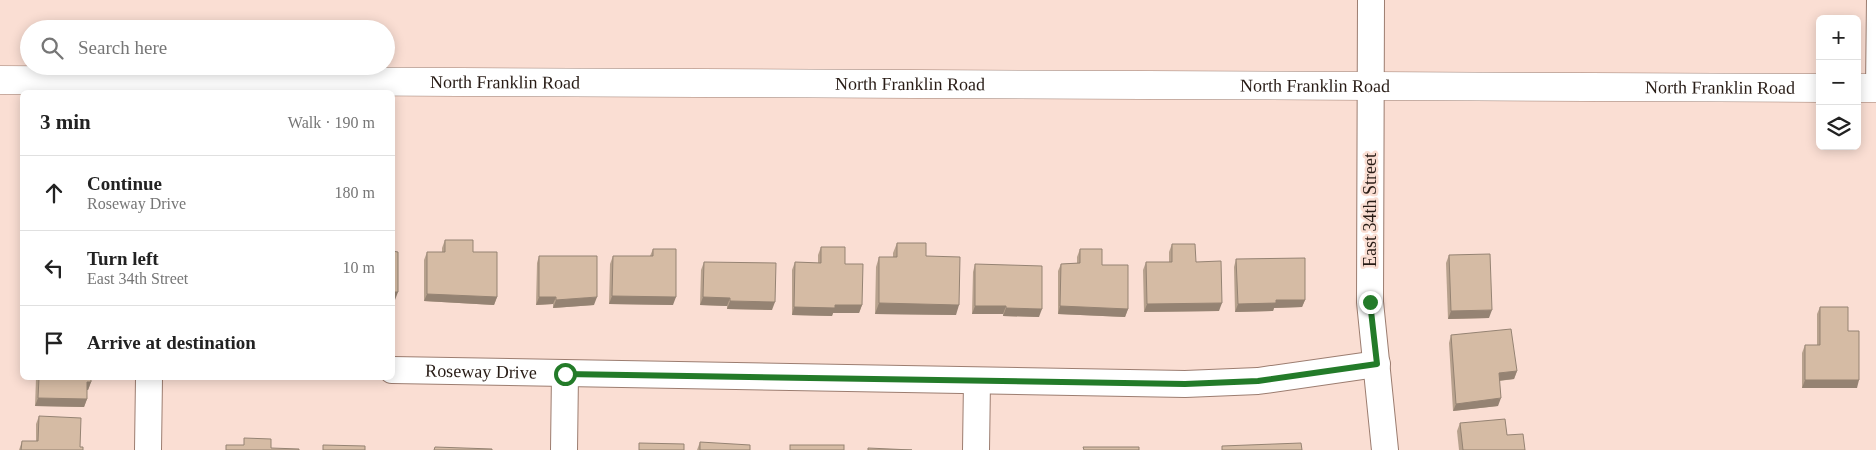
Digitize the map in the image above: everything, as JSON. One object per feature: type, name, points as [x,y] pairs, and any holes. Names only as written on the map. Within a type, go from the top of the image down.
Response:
[{"type":"main road","name":"North Franklin Road","points":[[0,80],[153,87],[1370,86],[1816,88]]},
{"type":"street","name":"East 34th Street","points":[[1371,0],[1370,302],[1385,450]]},
{"type":"street","name":"Roseway Drive","points":[[395,370],[1157,384],[1228,383],[1286,378],[1377,364]]},
{"type":"street","points":[[564,450],[565,374]]},
{"type":"street","points":[[148,450],[149,380]]},
{"type":"street","points":[[976,450],[977,381]]},
{"type":"lane","points":[[1868,88],[1873,0]]},
{"type":"building","points":[[445,240],[473,240],[473,252],[497,252],[497,297],[427,294],[427,252],[445,252]]},
{"type":"building","points":[[897,243],[926,243],[926,256],[960,257],[959,305],[879,303],[879,257],[897,257]]},
{"type":"building","points":[[1172,244],[1195,244],[1196,262],[1221,261],[1222,303],[1147,304],[1146,262],[1172,262]]},
{"type":"building","points":[[821,247],[845,247],[845,264],[863,264],[862,305],[835,305],[835,308],[794,307],[795,262],[821,263]]},
{"type":"building","points":[[653,249],[676,249],[676,297],[612,296],[613,256],[653,256]]},
{"type":"building","points":[[1080,249],[1102,249],[1102,265],[1128,265],[1128,309],[1060,306],[1061,264],[1080,263]]},
{"type":"building","points":[[395,252],[398,252],[398,292],[395,292]]},
{"type":"building","points":[[1490,254],[1492,310],[1451,311],[1449,255]]},
{"type":"building","points":[[539,256],[597,256],[597,297],[556,300],[556,297],[539,297]]},
{"type":"building","points":[[1305,258],[1305,300],[1276,300],[1276,303],[1238,304],[1236,259]]},
{"type":"building","points":[[704,262],[776,263],[775,302],[730,301],[730,298],[703,297]]},
{"type":"building","points":[[975,264],[1042,266],[1042,309],[975,306]]},
{"type":"building","points":[[1820,307],[1848,307],[1848,331],[1859,331],[1859,380],[1805,380],[1805,345],[1820,345]]},
{"type":"building","points":[[1511,329],[1517,371],[1499,373],[1501,398],[1456,404],[1451,335]]},
{"type":"building","points":[[39,380],[91,380],[91,382],[87,382],[87,399],[38,398]]},
{"type":"building","points":[[39,416],[81,418],[80,447],[83,447],[83,450],[21,450],[22,441],[38,441]]},
{"type":"building","points":[[1505,419],[1507,435],[1523,434],[1525,450],[1463,450],[1460,423]]},
{"type":"building","points":[[244,438],[271,439],[271,448],[299,450],[226,450],[226,445],[244,445]]},
{"type":"building","points":[[700,442],[750,445],[750,450],[700,450]]},
{"type":"building","points":[[639,443],[684,444],[684,450],[639,450]]},
{"type":"building","points":[[1301,443],[1302,450],[1222,450],[1222,446]]},
{"type":"building","points":[[323,445],[365,446],[365,450],[323,450]]},
{"type":"building","points":[[790,445],[844,445],[844,450],[790,450]]},
{"type":"building","points":[[435,447],[492,449],[492,450],[434,450]]},
{"type":"building","points":[[1083,447],[1139,447],[1139,450],[1084,450]]},
{"type":"building","points":[[868,448],[912,450],[868,450]]},
{"type":"route","points":[[565,374],[1157,384],[1258,381],[1377,364],[1370,302]]}]
